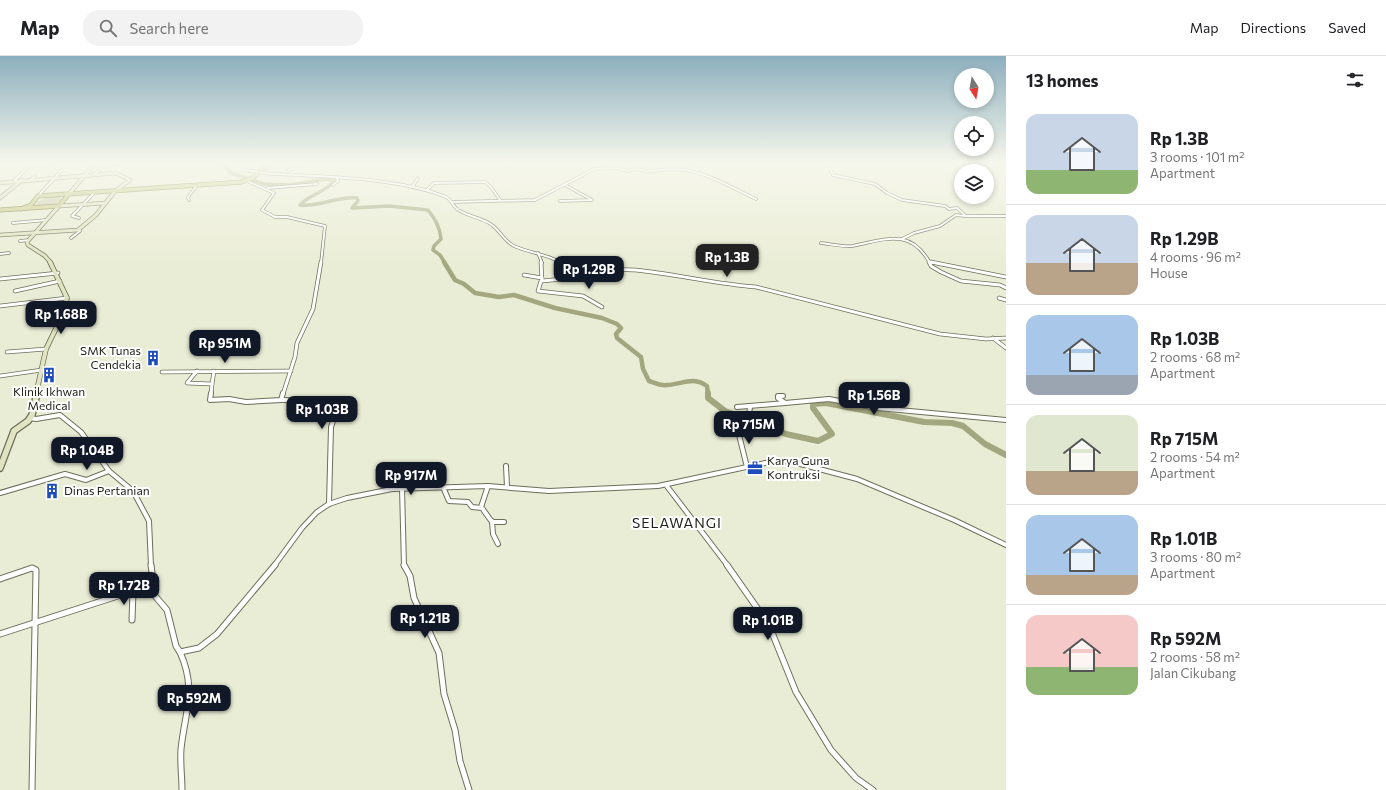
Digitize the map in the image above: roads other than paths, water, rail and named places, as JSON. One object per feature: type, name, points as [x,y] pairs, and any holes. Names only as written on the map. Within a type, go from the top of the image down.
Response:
[{"type":"main road","points":[[21,209],[36,199],[43,197]]},
{"type":"main road","points":[[0,468],[14,431],[30,418],[46,349],[63,314],[67,298],[58,272],[45,256],[28,245],[29,240],[65,197]]},
{"type":"main road","points":[[0,235],[78,230],[96,215],[110,197]]},
{"type":"main road","points":[[36,199],[34,206],[40,207]]},
{"type":"main road","points":[[0,210],[48,207],[60,204],[82,205],[106,203]]},
{"type":"street","points":[[79,218],[72,216],[90,197]]},
{"type":"street","points":[[272,197],[262,210],[275,217],[287,217],[307,223],[325,226],[312,309],[297,343],[281,400]]},
{"type":"street","points":[[446,197],[452,202],[454,207],[461,212],[491,224],[506,241],[514,246],[551,257],[563,264],[581,268],[635,270],[727,285],[756,286],[940,334],[1006,338]]},
{"type":"street","points":[[498,197],[500,201]]},
{"type":"street","points":[[452,202],[535,200],[540,197]]},
{"type":"street","points":[[560,201],[592,200],[587,197]]},
{"type":"street","points":[[897,197],[902,200],[945,206],[958,214],[966,216],[1006,216]]},
{"type":"street","points":[[951,209],[957,208],[966,216]]},
{"type":"street","points":[[902,239],[911,236],[914,233],[940,226],[958,214]]},
{"type":"street","points":[[13,223],[47,220]]},
{"type":"street","points":[[71,238],[80,231],[78,230]]},
{"type":"street","points":[[821,242],[851,246],[897,237],[913,244],[924,253],[928,262],[934,268],[961,281],[1000,285],[1006,288]]},
{"type":"street","points":[[20,241],[29,240]]},
{"type":"street","points":[[0,254],[9,253]]},
{"type":"street","points":[[538,253],[542,264],[542,279],[538,291],[587,297],[602,307]]},
{"type":"street","points":[[928,262],[1006,277]]},
{"type":"street","points":[[0,278],[58,272]]},
{"type":"street","points":[[524,275],[542,279],[547,282],[594,276]]},
{"type":"street","points":[[15,291],[61,280]]},
{"type":"street","points":[[1,307],[67,298]]},
{"type":"street","points":[[999,298],[1006,300]]},
{"type":"street","points":[[993,338],[1006,348]]},
{"type":"street","points":[[7,352],[46,349]]},
{"type":"street","points":[[0,376],[42,370]]},
{"type":"street","points":[[197,371],[187,382],[212,384]]},
{"type":"street","points":[[214,371],[210,400],[229,399],[246,402],[281,400],[340,400],[331,427],[329,504]]},
{"type":"street","points":[[162,372],[290,372]]},
{"type":"street","points":[[782,396],[778,396],[778,398],[785,403]]},
{"type":"street","points":[[737,407],[829,399],[878,408],[1006,420]]},
{"type":"street","points":[[747,467],[739,435],[748,421],[750,407]]},
{"type":"street","points":[[30,418],[60,416],[81,432],[109,471],[133,491],[147,517],[152,582],[155,596],[167,610],[176,646],[187,668],[190,688],[181,751],[182,790]]},
{"type":"street","points":[[180,652],[199,648],[217,634],[267,575],[302,528],[317,512],[329,504],[356,495],[402,488],[488,486],[549,491],[666,485],[747,467],[788,461],[849,476],[954,520],[1006,545]]},
{"type":"street","points":[[506,466],[508,487]]},
{"type":"street","points":[[0,493],[65,474],[86,480],[109,471]]},
{"type":"street","points":[[666,485],[731,570],[769,625],[796,692],[831,750],[856,778],[873,790]]},
{"type":"street","points":[[481,507],[488,486]]},
{"type":"street","points":[[443,487],[449,500],[468,502],[472,507],[481,507]]},
{"type":"street","points":[[402,488],[404,565],[409,573],[411,590],[417,606],[439,652],[444,694],[455,730],[460,762],[468,790]]},
{"type":"street","points":[[481,507],[492,521],[493,534],[498,544]]},
{"type":"street","points":[[492,521],[504,522]]},
{"type":"street","points":[[0,579],[32,568],[36,569],[32,790]]},
{"type":"street","points":[[0,634],[133,591],[152,582]]},
{"type":"street","points":[[132,620],[133,591]]},
{"type":"waterway","points":[[309,197],[300,205],[357,198],[358,201],[352,208],[389,206],[428,210],[437,223],[440,231],[441,239],[434,246],[433,250],[440,255],[445,263]]},
{"type":"waterway","points":[[444,262],[455,280],[464,284],[475,293],[499,297],[514,295],[555,308],[602,318],[617,324],[621,328],[616,334],[617,338],[641,357],[643,369],[649,381],[664,385],[697,381],[707,386],[708,394]]},
{"type":"waterway","points":[[708,394],[708,398],[725,411],[786,434],[818,441],[832,434],[813,408],[813,404],[826,403],[924,422],[952,423],[963,426],[985,444],[1006,455]]},
{"type":"place","name":"SMK Tunas Cendekia","points":[[153,358]]},
{"type":"place","name":"Klinik Ikhwan Medical","points":[[49,375]]},
{"type":"place","name":"Karya Guna Kontruksi","points":[[755,468]]},
{"type":"place","name":"Dinas Pertanian","points":[[52,491]]},
{"type":"district","name":"SELAWANGI","points":[[677,523]]}]
